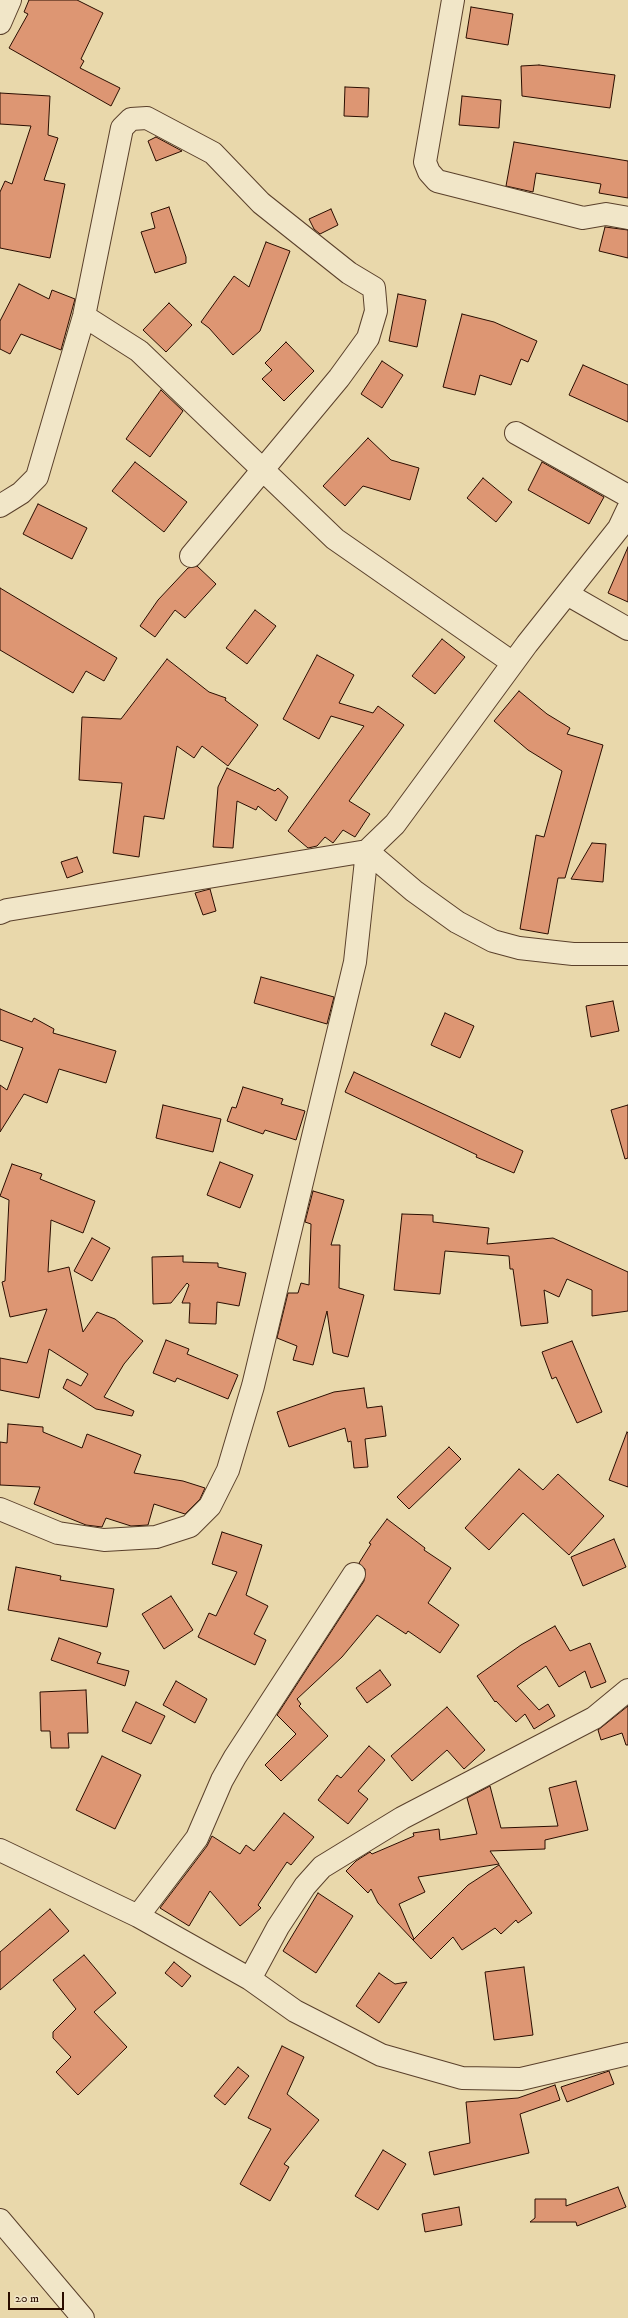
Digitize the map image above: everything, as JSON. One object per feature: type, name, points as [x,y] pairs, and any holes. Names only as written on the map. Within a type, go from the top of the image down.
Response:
[{"type":"street","points":[[0,22],[10,0]]},
{"type":"street","points":[[453,0],[425,162],[429,172],[437,181],[583,218],[606,214],[628,218]]},
{"type":"street","points":[[0,506],[21,493],[37,476],[84,316],[122,128],[131,119],[147,118],[213,152],[261,203],[349,273],[374,288],[376,311],[368,338],[339,378],[192,556]]},
{"type":"street","points":[[84,316],[139,351],[335,539],[513,663]]},
{"type":"street","points":[[516,433],[628,496]]},
{"type":"street","points":[[0,913],[7,910],[367,850],[395,824],[513,663],[619,528],[628,509]]},
{"type":"street","points":[[567,594],[628,629]]},
{"type":"street","points":[[367,850],[414,891],[457,922],[493,941],[519,948],[573,954],[628,954]]},
{"type":"street","points":[[0,1509],[58,1533],[104,1540],[156,1537],[190,1526],[210,1506],[228,1470],[253,1386],[354,962],[367,850]]},
{"type":"street","points":[[138,1916],[197,1838],[222,1780],[235,1757],[354,1574]]},
{"type":"street","points":[[250,1978],[278,1927],[305,1886],[322,1868],[402,1818],[594,1718],[628,1690]]},
{"type":"street","points":[[0,1850],[138,1916],[250,1978],[295,2011],[381,2055],[462,2078],[521,2079],[628,2054]]},
{"type":"street","points":[[0,2220],[75,2315]]},
{"type":"building","points":[[29,0],[77,0],[103,13],[81,59],[84,61],[80,68],[120,88],[111,106],[9,48],[28,14],[24,12]]},
{"type":"building","points":[[471,7],[513,14],[508,45],[466,38]]},
{"type":"building","points":[[539,65],[615,75],[610,108],[522,96],[521,66]]},
{"type":"building","points":[[345,87],[369,88],[368,117],[344,116]]},
{"type":"building","points":[[0,93],[50,96],[48,135],[58,138],[44,180],[65,184],[50,258],[0,248],[0,192],[5,181],[12,184],[31,126],[0,124]]},
{"type":"building","points":[[462,96],[501,100],[499,128],[459,125]]},
{"type":"building","points":[[156,137],[182,151],[156,161],[148,141]]},
{"type":"building","points":[[514,142],[628,161],[628,198],[599,193],[601,184],[536,173],[533,192],[506,186]]},
{"type":"building","points":[[169,207],[186,257],[186,263],[155,273],[141,232],[155,228],[151,213]]},
{"type":"building","points":[[331,209],[338,225],[320,234],[314,229],[309,219]]},
{"type":"building","points":[[605,227],[628,230],[628,258],[599,251]]},
{"type":"building","points":[[266,242],[290,251],[260,331],[233,355],[209,328],[201,322],[234,276],[249,287]]},
{"type":"building","points":[[19,284],[49,299],[52,290],[75,299],[61,350],[21,334],[10,354],[0,349],[0,321]]},
{"type":"building","points":[[398,294],[426,300],[417,347],[389,341]]},
{"type":"building","points":[[169,303],[192,325],[166,352],[143,330]]},
{"type":"building","points":[[462,314],[494,322],[537,341],[528,362],[521,359],[511,385],[480,375],[475,395],[443,387]]},
{"type":"building","points":[[286,342],[314,371],[284,401],[262,379],[272,370],[265,363]]},
{"type":"building","points":[[382,361],[403,375],[382,408],[361,394]]},
{"type":"building","points":[[583,365],[628,385],[628,422],[569,395]]},
{"type":"building","points":[[161,390],[183,411],[150,457],[126,439]]},
{"type":"building","points":[[368,438],[391,460],[419,468],[410,500],[363,486],[345,506],[323,486]]},
{"type":"building","points":[[135,462],[187,502],[164,532],[112,491]]},
{"type":"building","points":[[542,462],[604,497],[589,524],[528,490]]},
{"type":"building","points":[[483,478],[512,502],[496,522],[467,498]]},
{"type":"building","points":[[38,504],[87,528],[72,559],[23,534]]},
{"type":"building","points":[[628,547],[628,602],[608,593]]},
{"type":"building","points":[[197,566],[216,584],[185,618],[175,610],[155,637],[140,626],[158,600],[188,568]]},
{"type":"building","points":[[0,588],[117,658],[104,681],[86,671],[73,693],[0,650]]},
{"type":"building","points":[[255,610],[276,626],[247,664],[226,648]]},
{"type":"building","points":[[442,639],[465,657],[435,694],[412,676]]},
{"type":"building","points":[[317,655],[354,675],[339,703],[373,713],[378,706],[404,725],[349,801],[370,814],[355,837],[343,830],[333,843],[325,837],[317,846],[308,848],[288,831],[364,726],[331,716],[319,739],[283,719]]},
{"type":"building","points":[[167,659],[209,692],[226,698],[225,700],[258,725],[228,766],[202,746],[194,758],[177,746],[164,819],[144,816],[139,857],[113,853],[122,783],[79,780],[82,717],[121,719]]},
{"type":"building","points":[[519,691],[547,714],[570,728],[567,734],[603,745],[565,878],[558,878],[548,934],[520,929],[536,835],[544,837],[562,771],[528,750],[494,721]]},
{"type":"building","points":[[227,768],[275,791],[278,788],[288,797],[276,821],[258,806],[256,810],[237,801],[233,848],[213,847],[218,787]]},
{"type":"building","points":[[592,843],[606,844],[603,882],[571,879]]},
{"type":"building","points":[[77,857],[83,872],[67,878],[61,862]]},
{"type":"building","points":[[210,889],[216,911],[203,915],[195,893]]},
{"type":"building","points":[[261,977],[334,997],[327,1024],[254,1003]]},
{"type":"building","points":[[613,1001],[619,1031],[591,1037],[586,1006]]},
{"type":"building","points":[[0,1009],[32,1022],[34,1018],[54,1029],[53,1033],[116,1051],[106,1083],[59,1069],[47,1103],[24,1094],[0,1132],[0,1085],[7,1090],[23,1048],[0,1040]]},
{"type":"building","points":[[445,1013],[474,1026],[460,1058],[431,1045]]},
{"type":"building","points":[[354,1072],[523,1151],[514,1173],[476,1157],[477,1155],[345,1092]]},
{"type":"building","points":[[243,1087],[283,1099],[281,1104],[305,1111],[296,1140],[265,1130],[263,1134],[227,1121],[232,1107],[236,1108]]},
{"type":"building","points":[[163,1105],[221,1119],[213,1152],[156,1138]]},
{"type":"building","points":[[628,1105],[628,1158],[625,1159],[611,1110]]},
{"type":"building","points":[[220,1162],[253,1175],[240,1208],[207,1195]]},
{"type":"building","points":[[12,1164],[42,1174],[40,1179],[95,1201],[83,1233],[51,1220],[48,1272],[69,1267],[83,1332],[97,1312],[115,1319],[143,1341],[124,1364],[104,1397],[134,1411],[132,1416],[96,1409],[63,1388],[67,1379],[81,1386],[88,1374],[49,1349],[39,1398],[0,1390],[0,1358],[27,1363],[47,1309],[10,1317],[2,1282],[5,1281],[9,1200],[0,1196]]},
{"type":"building","points":[[313,1191],[344,1200],[331,1245],[340,1245],[339,1288],[364,1295],[348,1357],[333,1353],[327,1311],[313,1365],[293,1360],[297,1346],[277,1338],[288,1293],[298,1293],[301,1283],[309,1285],[311,1224],[305,1222]]},
{"type":"building","points":[[402,1214],[433,1215],[433,1222],[489,1228],[487,1244],[553,1238],[628,1272],[628,1311],[592,1316],[592,1290],[567,1279],[559,1297],[544,1290],[548,1323],[521,1326],[513,1269],[510,1269],[509,1256],[445,1251],[440,1294],[394,1290]]},
{"type":"building","points":[[92,1238],[110,1248],[92,1281],[74,1271]]},
{"type":"building","points":[[183,1256],[183,1262],[218,1263],[218,1267],[246,1273],[239,1306],[217,1302],[216,1324],[189,1323],[190,1303],[182,1303],[189,1285],[187,1283],[171,1303],[153,1304],[152,1257]]},
{"type":"building","points":[[166,1340],[189,1349],[187,1354],[238,1375],[228,1399],[177,1378],[175,1382],[153,1373]]},
{"type":"building","points":[[572,1341],[602,1412],[577,1423],[556,1377],[552,1379],[542,1352]]},
{"type":"building","points":[[364,1388],[367,1408],[382,1406],[386,1436],[365,1439],[368,1467],[354,1468],[351,1441],[348,1442],[345,1428],[289,1447],[277,1412],[334,1392]]},
{"type":"building","points":[[8,1424],[43,1427],[43,1432],[82,1448],[87,1434],[141,1455],[134,1473],[183,1481],[205,1488],[200,1499],[185,1514],[154,1504],[148,1525],[131,1526],[106,1518],[102,1527],[86,1525],[34,1504],[40,1487],[0,1485],[0,1442],[7,1443]]},
{"type":"building","points":[[627,1432],[628,1433],[628,1487],[609,1480]]},
{"type":"building","points":[[449,1447],[461,1459],[409,1509],[397,1497]]},
{"type":"building","points":[[519,1469],[543,1490],[558,1474],[604,1516],[569,1555],[523,1513],[489,1550],[465,1528]]},
{"type":"building","points":[[387,1519],[425,1548],[424,1550],[451,1568],[428,1603],[459,1625],[440,1653],[408,1631],[406,1634],[377,1615],[342,1657],[297,1699],[301,1704],[299,1706],[328,1736],[281,1781],[265,1765],[296,1734],[277,1715],[364,1581],[365,1569],[359,1563],[371,1544],[369,1543]]},
{"type":"building","points":[[222,1532],[262,1545],[246,1595],[268,1606],[254,1634],[266,1640],[255,1665],[198,1637],[209,1613],[216,1616],[237,1572],[212,1564]]},
{"type":"building","points":[[614,1539],[626,1567],[583,1586],[571,1557]]},
{"type":"building","points":[[16,1567],[61,1576],[60,1580],[114,1589],[107,1627],[8,1610]]},
{"type":"building","points":[[171,1596],[193,1630],[164,1649],[142,1614]]},
{"type":"building","points":[[555,1626],[570,1651],[590,1643],[606,1682],[591,1688],[585,1671],[559,1687],[546,1666],[517,1686],[539,1710],[548,1704],[555,1716],[534,1729],[525,1714],[516,1722],[496,1701],[495,1702],[477,1676],[521,1645]]},
{"type":"building","points":[[59,1638],[101,1653],[97,1663],[129,1671],[125,1686],[51,1660]]},
{"type":"building","points":[[380,1670],[391,1685],[367,1703],[356,1688]]},
{"type":"building","points":[[176,1681],[207,1699],[195,1723],[163,1705]]},
{"type":"building","points":[[86,1690],[88,1733],[68,1733],[69,1748],[51,1748],[50,1731],[41,1731],[40,1692]]},
{"type":"building","points":[[136,1702],[165,1716],[151,1744],[122,1731]]},
{"type":"building","points":[[628,1706],[628,1745],[626,1745],[622,1733],[601,1740],[598,1730]]},
{"type":"building","points":[[447,1707],[485,1750],[464,1769],[447,1750],[412,1781],[391,1756]]},
{"type":"building","points":[[369,1746],[385,1760],[358,1791],[368,1799],[348,1824],[318,1800],[337,1775],[341,1778]]},
{"type":"building","points":[[102,1756],[141,1775],[115,1829],[76,1810]]},
{"type":"building","points":[[576,1781],[588,1830],[545,1840],[545,1849],[490,1851],[499,1864],[418,1877],[425,1892],[399,1904],[414,1939],[413,1940],[378,1903],[371,1889],[368,1893],[346,1871],[356,1861],[370,1852],[372,1854],[414,1836],[413,1833],[439,1829],[440,1840],[477,1834],[467,1798],[490,1786],[501,1828],[558,1826],[549,1788]]},
{"type":"building","points":[[284,1813],[314,1837],[291,1865],[287,1862],[258,1905],[261,1908],[240,1926],[210,1891],[189,1926],[160,1908],[207,1846],[212,1836],[240,1854],[246,1845],[254,1851]]},
{"type":"building","points":[[499,1865],[532,1913],[518,1923],[516,1920],[501,1934],[495,1928],[462,1950],[453,1937],[431,1959],[413,1940],[468,1885]]},
{"type":"building","points":[[318,1893],[353,1916],[316,1973],[283,1951]]},
{"type":"building","points":[[50,1909],[69,1931],[0,1990],[0,1952]]},
{"type":"building","points":[[84,1955],[116,1993],[94,2012],[127,2047],[78,2095],[56,2072],[71,2057],[53,2038],[53,2032],[76,2009],[53,1980]]},
{"type":"building","points":[[174,1962],[191,1976],[182,1987],[165,1973]]},
{"type":"building","points":[[524,1967],[533,2035],[494,2040],[485,1972]]},
{"type":"building","points":[[379,1973],[395,1984],[407,1982],[379,2023],[356,2006]]},
{"type":"building","points":[[282,2046],[304,2057],[287,2094],[319,2120],[284,2164],[289,2167],[270,2201],[240,2184],[271,2129],[248,2118]]},
{"type":"building","points":[[238,2067],[249,2076],[225,2105],[214,2096]]},
{"type":"building","points":[[609,2071],[614,2084],[567,2102],[561,2087]]},
{"type":"building","points":[[555,2085],[560,2100],[520,2114],[529,2153],[434,2175],[429,2152],[470,2143],[466,2102],[518,2098]]},
{"type":"building","points":[[383,2150],[406,2164],[378,2210],[355,2196]]},
{"type":"building","points":[[618,2187],[626,2207],[577,2226],[576,2222],[530,2222],[535,2218],[535,2199],[566,2199],[566,2206]]},
{"type":"building","points":[[459,2207],[462,2225],[425,2232],[422,2214]]}]
